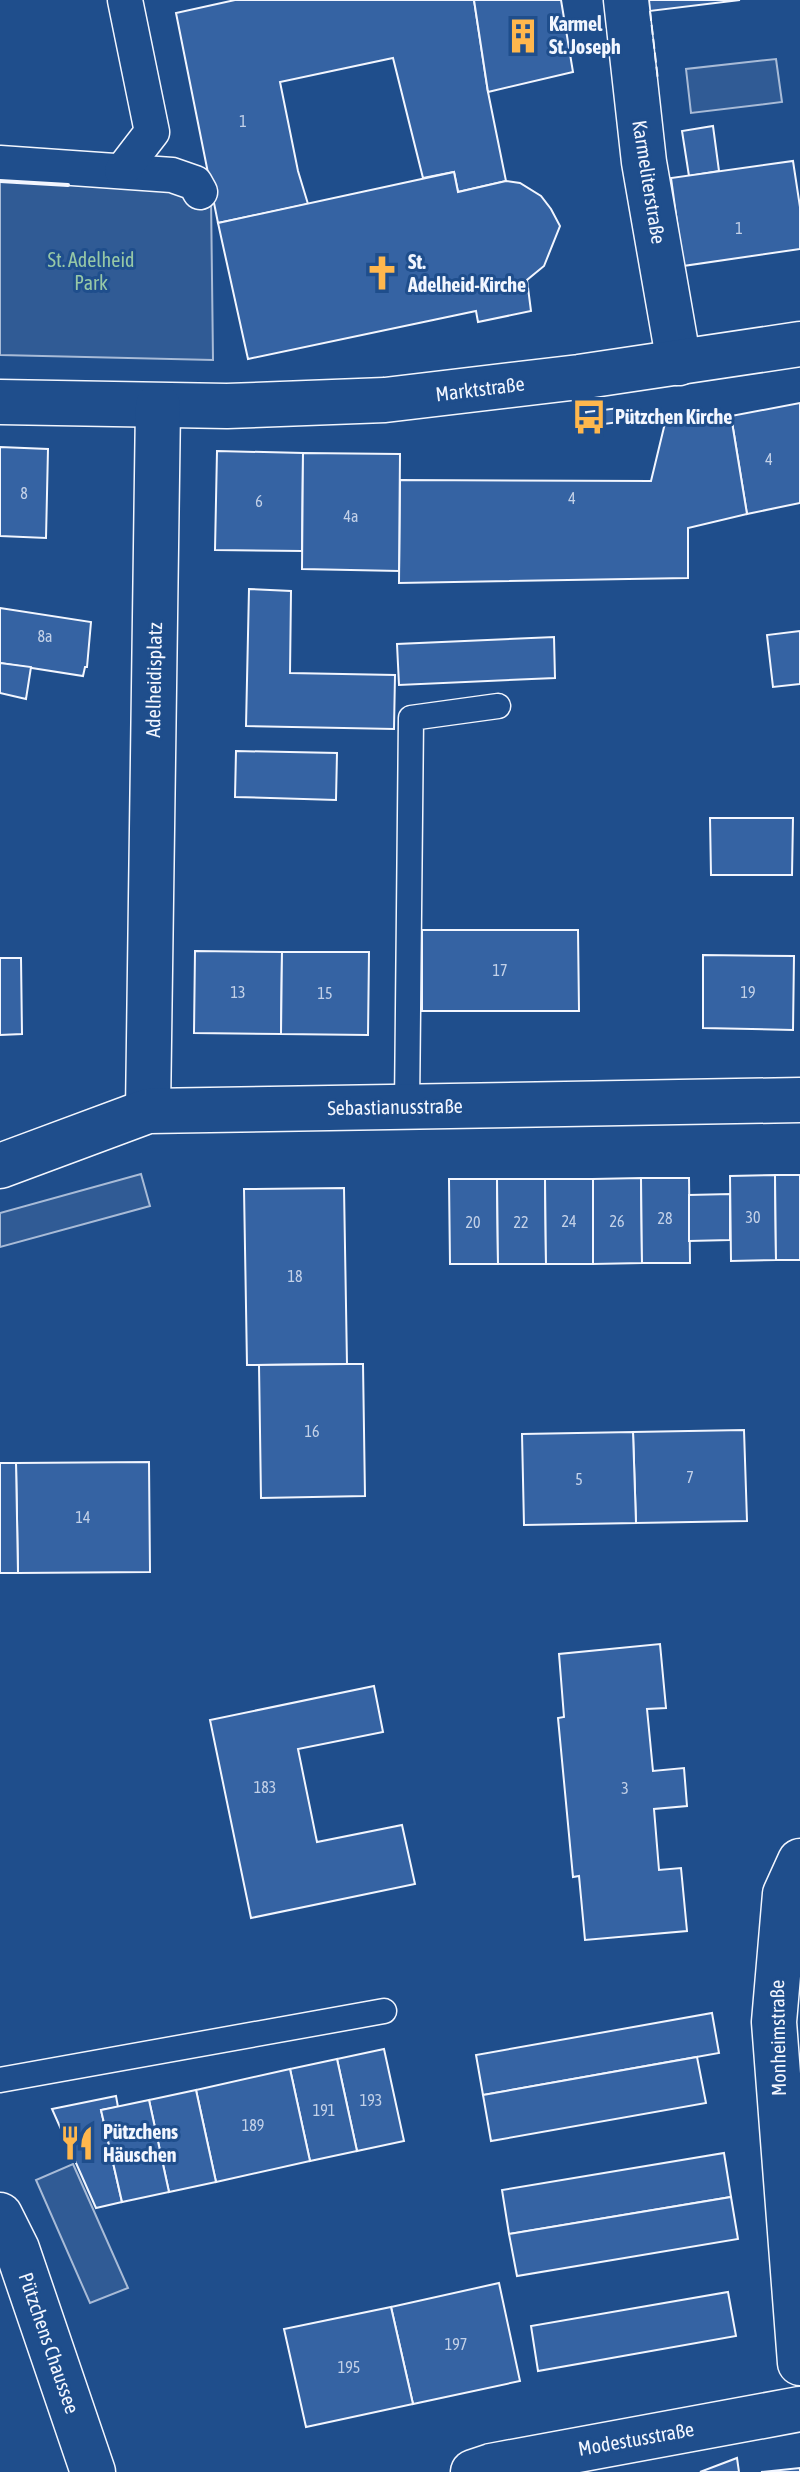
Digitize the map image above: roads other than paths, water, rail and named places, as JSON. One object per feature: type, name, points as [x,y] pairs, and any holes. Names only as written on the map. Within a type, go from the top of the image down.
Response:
[{"type":"street","points":[[0,163],[122,171],[186,184],[152,132],[125,0]]},
{"type":"street","name":"Karmeliterstraße","points":[[626,0],[644,162],[679,363]]},
{"type":"street","points":[[122,171],[152,132]]},
{"type":"street","name":"Marktstraße","points":[[158,406],[385,400],[679,363],[800,344]]},
{"type":"street","points":[[0,402],[158,406]]},
{"type":"street","name":"Adelheidisplatz","points":[[148,1111],[158,406]]},
{"type":"street","name":"Sebastianusstraße","points":[[0,1166],[148,1111],[800,1100]]},
{"type":"street","name":"Monheimstraße","points":[[800,1861],[785,1894],[774,2022],[800,2363]]},
{"type":"street","name":"Pützchens Chaussee","points":[[0,2215],[11,2266],[93,2472]]},
{"type":"street","name":"Modestusstraße","points":[[473,2472],[491,2466],[800,2409]]},
{"type":"lane","points":[[407,1107],[411,718],[498,706]]},
{"type":"lane","points":[[0,2080],[384,2011]]},
{"type":"place","name":"Karmel St. Joseph","points":[[523,36]]},
{"type":"place","name":"St. Adelheid-Kirche","points":[[382,273]]},
{"type":"place","name":"Pützchen Kirche","points":[[589,417]]},
{"type":"place","name":"Pützchens Häuschen","points":[[77,2143]]},
{"type":"park label","name":"St. Adelheid Park","points":[[91,272]]}]
